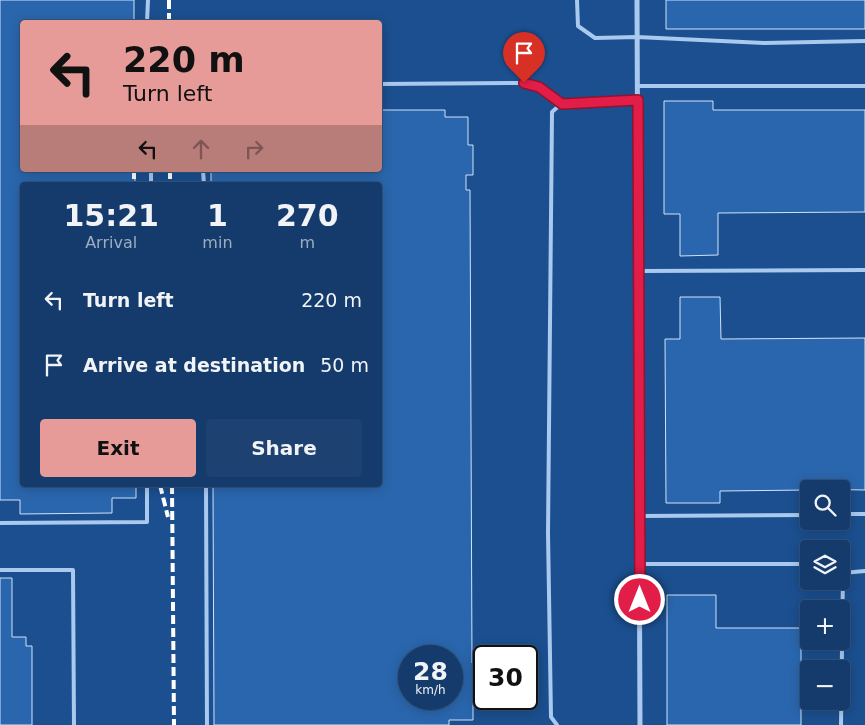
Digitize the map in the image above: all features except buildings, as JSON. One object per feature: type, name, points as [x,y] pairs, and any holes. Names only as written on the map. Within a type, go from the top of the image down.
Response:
[{"type":"street","points":[[637,0],[640,725]]},
{"type":"lane","points":[[147,20],[148,0]]},
{"type":"lane","points":[[577,0],[578,26],[595,38],[637,37],[764,42],[865,41]]},
{"type":"lane","points":[[382,84],[524,83],[539,87],[562,104]]},
{"type":"lane","points":[[637,86],[865,86]]},
{"type":"lane","points":[[557,725],[551,717],[548,533],[552,112],[562,104],[638,100]]},
{"type":"lane","points":[[638,271],[865,270]]},
{"type":"lane","points":[[0,522],[147,522],[147,487]]},
{"type":"lane","points":[[206,487],[207,725]]},
{"type":"lane","points":[[850,514],[865,514]]},
{"type":"lane","points":[[640,516],[800,515]]},
{"type":"lane","points":[[640,564],[800,564]]},
{"type":"lane","points":[[0,570],[73,570],[74,725]]},
{"type":"lane","points":[[841,725],[843,573],[865,571]]},
{"type":"railway","points":[[169,0],[169,20]]},
{"type":"railway","points":[[134,172],[134,182]]},
{"type":"railway","points":[[170,172],[170,182]]},
{"type":"railway","points":[[160,487],[168,517]]},
{"type":"railway","points":[[172,487],[174,725]]},
{"type":"route","points":[[524,83],[539,87],[562,104],[638,100],[640,600]]}]
